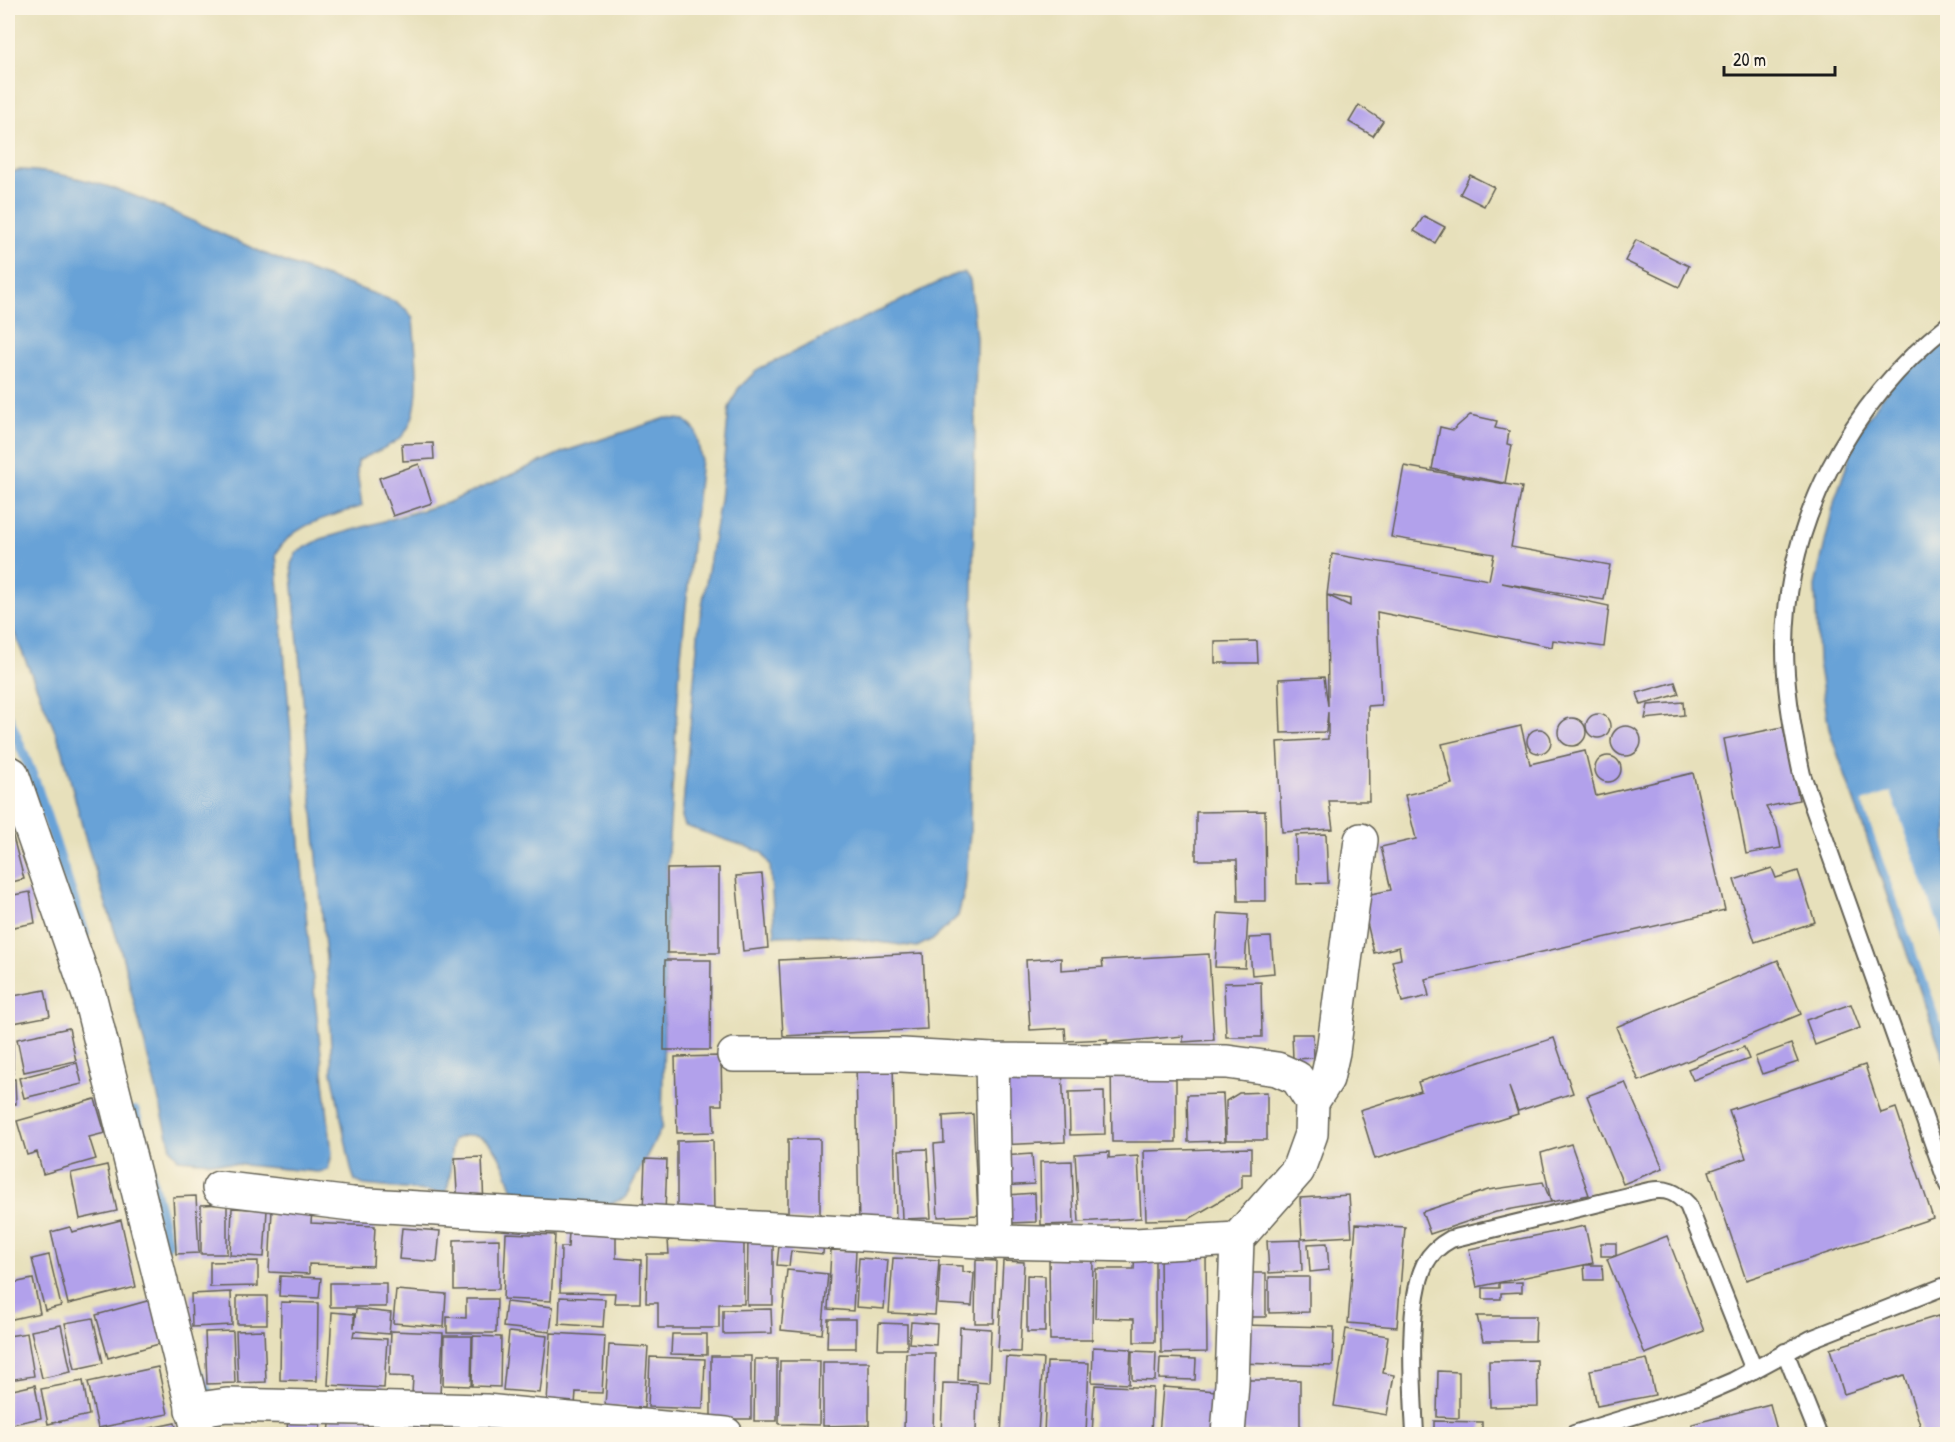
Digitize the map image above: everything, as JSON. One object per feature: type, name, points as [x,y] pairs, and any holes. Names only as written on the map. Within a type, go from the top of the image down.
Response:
[{"type":"street","points":[[12,774],[90,998],[152,1238],[205,1414],[486,1411],[726,1434]]},
{"type":"street","points":[[1228,1434],[1237,1239],[1298,1170],[1311,1134],[1312,1102],[1327,1079],[1333,1052],[1361,840]]},
{"type":"street","points":[[734,1055],[902,1055],[992,1060],[1227,1062],[1277,1069],[1297,1078],[1312,1102]]},
{"type":"street","points":[[992,1060],[996,1242]]},
{"type":"street","points":[[219,1188],[375,1206],[996,1242],[1136,1245],[1237,1239]]},
{"type":"lane","points":[[1947,325],[1905,361],[1880,389],[1836,452],[1797,557],[1789,590],[1785,649],[1792,729],[1802,775],[1947,1185]]},
{"type":"lane","points":[[1415,1434],[1412,1364],[1417,1292],[1425,1264],[1436,1248],[1451,1239],[1649,1191],[1663,1189],[1678,1194],[1688,1205],[1754,1370]]},
{"type":"lane","points":[[1574,1434],[1698,1396],[1754,1370],[1811,1339],[1947,1285]]},
{"type":"lane","points":[[1785,1352],[1818,1434]]},
{"type":"water","points":[[20,170],[88,181],[153,203],[280,260],[396,302],[408,311],[413,319],[417,382],[413,415],[408,428],[395,442],[358,461],[357,471],[362,506],[313,522],[302,528],[283,543],[276,554],[307,925],[332,1154],[328,1170],[318,1172],[178,1159],[171,1148],[121,951],[86,841],[62,748],[8,618],[8,173]]},
{"type":"water","points":[[965,273],[970,280],[976,338],[970,832],[965,889],[958,916],[935,938],[917,947],[824,935],[775,936],[770,865],[762,852],[685,826],[682,818],[699,624],[720,500],[729,408],[738,389],[758,369],[956,274]]},
{"type":"water","points":[[1947,330],[1947,1068],[1829,729],[1818,661],[1815,586],[1835,499],[1858,433],[1901,369]]},
{"type":"water","points":[[666,418],[685,420],[696,431],[701,459],[680,665],[667,869],[662,1127],[625,1198],[610,1204],[516,1199],[496,1150],[479,1136],[467,1136],[453,1140],[448,1187],[445,1193],[364,1185],[355,1181],[351,1169],[332,1072],[328,981],[291,564],[297,552],[321,539],[447,503],[563,452]]},
{"type":"pier","points":[[1891,792],[1947,949],[1947,1039],[1862,802]]},
{"type":"building","points":[[1359,105],[1383,121],[1373,136],[1349,122]]},
{"type":"building","points":[[1470,175],[1494,187],[1484,206],[1460,194]]},
{"type":"building","points":[[1424,216],[1445,227],[1435,243],[1414,231]]},
{"type":"building","points":[[1636,240],[1689,266],[1679,287],[1625,261]]},
{"type":"building","points":[[1470,415],[1497,421],[1495,428],[1509,431],[1507,444],[1512,445],[1505,483],[1432,469],[1440,427],[1453,430]]},
{"type":"building","points":[[433,443],[434,459],[403,461],[402,444]]},
{"type":"building","points":[[419,464],[432,503],[393,516],[379,478]]},
{"type":"building","points":[[1404,466],[1522,487],[1511,547],[1610,565],[1604,600],[1502,583],[1609,606],[1604,647],[1553,640],[1552,647],[1377,612],[1381,705],[1368,706],[1369,801],[1329,801],[1333,829],[1282,832],[1277,742],[1328,739],[1328,712],[1326,732],[1281,733],[1279,679],[1324,677],[1328,706],[1327,595],[1332,554],[1489,580],[1494,554],[1391,537]],"holes":[[[1327,595],[1350,599],[1350,606]]]},
{"type":"building","points":[[1257,641],[1258,663],[1215,663],[1215,642]]},
{"type":"building","points":[[1675,682],[1679,694],[1641,705],[1637,693]]},
{"type":"building","points":[[1683,702],[1684,715],[1645,719],[1648,705]]},
{"type":"building","points":[[1598,714],[1607,717],[1610,726],[1607,735],[1598,738],[1589,735],[1586,726],[1589,717]]},
{"type":"building","points":[[1572,718],[1582,722],[1586,732],[1582,742],[1572,746],[1562,742],[1558,732],[1562,722]]},
{"type":"building","points":[[1521,726],[1530,764],[1585,751],[1596,796],[1693,773],[1725,910],[1425,979],[1429,996],[1402,1002],[1392,961],[1401,959],[1399,947],[1374,953],[1361,896],[1391,890],[1381,847],[1416,839],[1405,795],[1452,784],[1442,744]]},
{"type":"building","points":[[1626,726],[1632,727],[1640,735],[1640,747],[1632,755],[1626,756],[1620,755],[1612,747],[1611,741],[1612,735],[1620,727]]},
{"type":"building","points":[[1783,727],[1799,800],[1766,807],[1777,828],[1781,848],[1746,854],[1724,739]]},
{"type":"building","points":[[1539,729],[1548,732],[1551,741],[1548,750],[1539,753],[1530,750],[1527,741],[1530,732]]},
{"type":"building","points":[[1608,756],[1617,760],[1621,769],[1617,778],[1608,782],[1599,778],[1595,769],[1599,760]]},
{"type":"building","points":[[1265,811],[1266,901],[1238,901],[1237,860],[1196,860],[1196,812]]},
{"type":"building","points":[[12,833],[24,879],[8,883],[8,835]]},
{"type":"building","points":[[1326,834],[1328,883],[1297,884],[1296,835]]},
{"type":"building","points":[[719,868],[719,953],[667,953],[667,869]]},
{"type":"building","points":[[1772,868],[1776,878],[1798,871],[1815,922],[1755,942],[1734,880]]},
{"type":"building","points":[[762,874],[768,948],[743,951],[736,876]]},
{"type":"building","points":[[30,892],[35,923],[8,928],[8,896]]},
{"type":"building","points":[[1218,913],[1248,915],[1245,968],[1215,967]]},
{"type":"building","points":[[1271,937],[1274,973],[1252,975],[1249,938]]},
{"type":"building","points":[[923,953],[927,1029],[783,1036],[779,960]]},
{"type":"building","points":[[1209,954],[1214,1040],[1183,1042],[1183,1036],[1107,1043],[1107,1039],[1066,1041],[1065,1028],[1030,1030],[1026,960],[1061,958],[1061,970],[1103,967],[1102,960]]},
{"type":"building","points":[[665,960],[711,960],[710,1050],[664,1050]]},
{"type":"building","points":[[1778,960],[1801,1014],[1639,1081],[1616,1027]]},
{"type":"building","points":[[1261,982],[1262,1037],[1226,1037],[1224,983]]},
{"type":"building","points":[[45,990],[50,1016],[8,1024],[8,997]]},
{"type":"building","points":[[1851,1004],[1860,1028],[1815,1045],[1806,1020]]},
{"type":"building","points":[[69,1028],[76,1061],[24,1072],[17,1039]]},
{"type":"building","points":[[1292,1034],[1313,1034],[1314,1058],[1293,1059]]},
{"type":"building","points":[[1554,1038],[1573,1093],[1518,1111],[1509,1087],[1518,1114],[1375,1159],[1360,1110],[1421,1091],[1418,1082]]},
{"type":"building","points":[[8,1042],[13,1042],[13,1073],[8,1073]]},
{"type":"building","points":[[1791,1044],[1798,1062],[1762,1074],[1755,1057]]},
{"type":"building","points":[[1744,1047],[1749,1059],[1693,1080],[1688,1069]]},
{"type":"building","points":[[721,1056],[722,1105],[713,1105],[714,1132],[677,1133],[675,1057]]},
{"type":"building","points":[[893,1061],[896,1224],[859,1225],[856,1062]]},
{"type":"building","points":[[77,1063],[82,1084],[24,1098],[19,1078]]},
{"type":"building","points":[[1111,1063],[1176,1072],[1176,1142],[1112,1142]]},
{"type":"building","points":[[1062,1065],[1065,1142],[999,1145],[996,1068]]},
{"type":"building","points":[[1865,1065],[1881,1113],[1896,1108],[1933,1218],[1746,1280],[1709,1171],[1746,1158],[1729,1110]]},
{"type":"building","points":[[8,1079],[15,1079],[16,1104],[8,1104]]},
{"type":"building","points":[[1625,1082],[1663,1168],[1623,1184],[1587,1096]]},
{"type":"building","points":[[1104,1091],[1105,1134],[1070,1135],[1069,1092]]},
{"type":"building","points":[[1267,1092],[1267,1140],[1226,1140],[1226,1101],[1239,1093]]},
{"type":"building","points":[[1223,1094],[1225,1141],[1188,1142],[1187,1095]]},
{"type":"building","points":[[95,1099],[105,1133],[89,1137],[96,1159],[43,1174],[37,1152],[27,1155],[17,1121]]},
{"type":"building","points":[[973,1114],[978,1215],[938,1217],[934,1144],[944,1143],[943,1116]]},
{"type":"building","points":[[788,1139],[820,1139],[820,1219],[788,1220]]},
{"type":"building","points":[[713,1140],[714,1216],[677,1216],[677,1141]]},
{"type":"building","points":[[1571,1144],[1589,1195],[1551,1202],[1541,1153]]},
{"type":"building","points":[[1251,1148],[1251,1174],[1242,1174],[1242,1188],[1189,1219],[1146,1220],[1144,1151]]},
{"type":"building","points":[[927,1149],[931,1218],[902,1219],[899,1150]]},
{"type":"building","points":[[1109,1152],[1109,1158],[1138,1156],[1141,1218],[1079,1222],[1075,1154]]},
{"type":"building","points":[[1032,1154],[1034,1184],[1002,1186],[1000,1156]]},
{"type":"building","points":[[482,1157],[484,1207],[458,1208],[455,1158]]},
{"type":"building","points":[[645,1159],[667,1160],[665,1213],[643,1212]]},
{"type":"building","points":[[1072,1161],[1074,1224],[1041,1225],[1040,1162]]},
{"type":"building","points":[[107,1165],[117,1211],[80,1219],[71,1173]]},
{"type":"building","points":[[1543,1182],[1551,1202],[1496,1212],[1430,1234],[1422,1212],[1488,1190]]},
{"type":"building","points":[[1035,1193],[1036,1222],[1009,1223],[1007,1195]]},
{"type":"building","points":[[1349,1195],[1352,1236],[1302,1239],[1300,1198]]},
{"type":"building","points":[[196,1196],[199,1253],[176,1254],[173,1197]]},
{"type":"building","points":[[227,1204],[227,1254],[201,1254],[201,1205]]},
{"type":"building","points":[[232,1208],[267,1210],[264,1257],[230,1255]]},
{"type":"building","points":[[272,1209],[312,1210],[311,1223],[375,1226],[373,1266],[309,1264],[309,1274],[269,1272]]},
{"type":"building","points":[[121,1220],[136,1287],[68,1304],[51,1232],[70,1227],[72,1232]]},
{"type":"building","points":[[1356,1224],[1405,1227],[1397,1327],[1348,1323]]},
{"type":"building","points":[[1585,1226],[1593,1263],[1477,1287],[1469,1249]]},
{"type":"building","points":[[402,1228],[440,1231],[437,1262],[399,1259]]},
{"type":"building","points":[[569,1232],[616,1233],[616,1258],[641,1260],[640,1303],[614,1303],[615,1293],[560,1292],[561,1247],[568,1247]]},
{"type":"building","points":[[506,1233],[555,1235],[551,1301],[503,1299]]},
{"type":"building","points":[[780,1236],[824,1240],[823,1254],[791,1251],[789,1266],[777,1265]]},
{"type":"building","points":[[1667,1236],[1704,1331],[1645,1354],[1607,1259]]},
{"type":"building","points":[[748,1237],[773,1237],[773,1305],[747,1305]]},
{"type":"building","points":[[499,1239],[499,1289],[454,1290],[454,1240]]},
{"type":"building","points":[[668,1240],[744,1240],[744,1304],[719,1304],[719,1328],[658,1328],[658,1303],[646,1303],[647,1254],[669,1254]]},
{"type":"building","points":[[1301,1240],[1302,1271],[1269,1273],[1267,1241]]},
{"type":"building","points":[[1327,1243],[1329,1270],[1310,1272],[1308,1244]]},
{"type":"building","points":[[1601,1243],[1616,1243],[1616,1256],[1601,1256]]},
{"type":"building","points":[[831,1250],[856,1251],[853,1311],[828,1309]]},
{"type":"building","points":[[1135,1253],[1155,1253],[1155,1342],[1134,1342],[1134,1319],[1095,1318],[1096,1269],[1134,1269]]},
{"type":"building","points":[[1160,1254],[1206,1254],[1207,1352],[1161,1353]]},
{"type":"building","points":[[49,1255],[61,1306],[45,1310],[32,1259]]},
{"type":"building","points":[[859,1258],[888,1260],[884,1309],[856,1307]]},
{"type":"building","points":[[893,1258],[939,1260],[935,1315],[889,1313]]},
{"type":"building","points":[[1049,1258],[1093,1258],[1092,1340],[1050,1340]]},
{"type":"building","points":[[976,1260],[996,1261],[994,1323],[975,1323]]},
{"type":"building","points":[[258,1261],[258,1286],[210,1287],[210,1262]]},
{"type":"building","points":[[1003,1261],[1024,1262],[1020,1352],[998,1351]]},
{"type":"building","points":[[940,1265],[963,1266],[963,1272],[974,1273],[972,1306],[938,1304]]},
{"type":"building","points":[[1584,1265],[1602,1265],[1603,1280],[1585,1280]]},
{"type":"building","points":[[787,1270],[828,1274],[822,1334],[781,1330]]},
{"type":"building","points":[[1239,1273],[1266,1273],[1266,1317],[1239,1317]]},
{"type":"building","points":[[1027,1275],[1045,1276],[1045,1332],[1027,1332]]},
{"type":"building","points":[[280,1276],[321,1278],[319,1298],[279,1296]]},
{"type":"building","points":[[1269,1277],[1309,1277],[1309,1312],[1269,1313]]},
{"type":"building","points":[[33,1279],[40,1313],[8,1320],[8,1284]]},
{"type":"building","points":[[1522,1282],[1522,1292],[1501,1293],[1501,1299],[1483,1299],[1483,1288],[1499,1288],[1499,1283]]},
{"type":"building","points":[[330,1283],[386,1283],[386,1307],[330,1307]]},
{"type":"building","points":[[396,1290],[446,1294],[444,1327],[393,1323]]},
{"type":"building","points":[[231,1292],[232,1325],[192,1327],[191,1294]]},
{"type":"building","points":[[237,1296],[267,1296],[267,1324],[237,1324]]},
{"type":"building","points":[[560,1297],[605,1299],[603,1327],[559,1324]]},
{"type":"building","points":[[158,1298],[170,1341],[108,1358],[96,1315]]},
{"type":"building","points":[[466,1299],[497,1299],[496,1333],[447,1333],[447,1317],[466,1318]]},
{"type":"building","points":[[281,1302],[318,1303],[317,1381],[280,1380]]},
{"type":"building","points":[[506,1302],[553,1307],[550,1332],[503,1327]]},
{"type":"building","points":[[356,1309],[391,1313],[389,1334],[354,1331],[353,1337],[387,1339],[384,1388],[328,1385],[332,1312],[354,1314],[354,1328]]},
{"type":"building","points":[[771,1309],[772,1333],[723,1334],[723,1310]]},
{"type":"building","points":[[1477,1316],[1536,1316],[1535,1341],[1483,1341]]},
{"type":"building","points":[[1938,1316],[1948,1346],[1948,1434],[1923,1434],[1904,1375],[1844,1394],[1830,1349]]},
{"type":"building","points":[[93,1318],[103,1363],[75,1369],[65,1323]]},
{"type":"building","points":[[828,1319],[856,1319],[856,1348],[827,1348]]},
{"type":"building","points":[[911,1322],[937,1324],[936,1345],[909,1343]]},
{"type":"building","points":[[879,1323],[907,1324],[907,1349],[878,1349]]},
{"type":"building","points":[[61,1325],[71,1372],[42,1378],[31,1331]]},
{"type":"building","points":[[1240,1325],[1334,1327],[1333,1366],[1239,1363]]},
{"type":"building","points":[[960,1327],[991,1329],[989,1382],[958,1380]]},
{"type":"building","points":[[1346,1329],[1388,1336],[1383,1373],[1394,1375],[1387,1415],[1334,1406]]},
{"type":"building","points":[[264,1330],[266,1382],[238,1383],[236,1331]]},
{"type":"building","points":[[233,1331],[235,1383],[207,1384],[205,1332]]},
{"type":"building","points":[[391,1331],[443,1333],[440,1395],[412,1394],[413,1377],[389,1376]]},
{"type":"building","points":[[509,1332],[547,1336],[540,1393],[503,1390]]},
{"type":"building","points":[[27,1333],[34,1376],[9,1380],[8,1336]]},
{"type":"building","points":[[551,1333],[605,1336],[602,1393],[576,1392],[575,1405],[547,1403]]},
{"type":"building","points":[[672,1334],[707,1334],[707,1355],[671,1354]]},
{"type":"building","points":[[444,1336],[472,1336],[471,1386],[443,1385]]},
{"type":"building","points":[[473,1336],[501,1337],[500,1387],[472,1386]]},
{"type":"building","points":[[609,1345],[648,1347],[644,1408],[605,1406]]},
{"type":"building","points":[[1093,1347],[1131,1349],[1129,1384],[1092,1382]]},
{"type":"building","points":[[1132,1351],[1156,1352],[1155,1381],[1132,1380]]},
{"type":"building","points":[[906,1353],[935,1353],[933,1432],[904,1431]]},
{"type":"building","points":[[711,1356],[751,1356],[751,1419],[711,1419]]},
{"type":"building","points":[[650,1357],[705,1359],[703,1409],[648,1407]]},
{"type":"building","points":[[1006,1357],[1043,1359],[1038,1434],[1001,1434]]},
{"type":"building","points":[[1160,1358],[1196,1359],[1195,1380],[1159,1379]]},
{"type":"building","points":[[755,1359],[777,1359],[777,1421],[754,1421]]},
{"type":"building","points":[[1647,1359],[1655,1395],[1597,1406],[1590,1370]]},
{"type":"building","points":[[1537,1360],[1538,1406],[1490,1407],[1489,1361]]},
{"type":"building","points":[[780,1361],[820,1361],[819,1425],[779,1424]]},
{"type":"building","points":[[823,1362],[869,1362],[869,1425],[823,1426]]},
{"type":"building","points":[[1047,1362],[1089,1363],[1086,1434],[1044,1434]]},
{"type":"building","points":[[158,1367],[168,1414],[98,1428],[88,1382]]},
{"type":"building","points":[[1438,1371],[1459,1372],[1459,1418],[1437,1417]]},
{"type":"building","points":[[1240,1380],[1300,1380],[1300,1431],[1240,1431]]},
{"type":"building","points":[[83,1381],[89,1415],[48,1424],[41,1389]]},
{"type":"building","points":[[943,1383],[977,1384],[976,1434],[941,1434]]},
{"type":"building","points":[[35,1385],[41,1418],[8,1425],[8,1391]]},
{"type":"building","points":[[1095,1385],[1153,1388],[1151,1434],[1092,1434]]},
{"type":"building","points":[[1163,1387],[1217,1391],[1214,1434],[1159,1434]]},
{"type":"building","points":[[1770,1404],[1778,1434],[1691,1434],[1692,1424]]},
{"type":"building","points":[[385,1413],[431,1417],[429,1434],[383,1434]]},
{"type":"building","points":[[288,1414],[321,1416],[320,1434],[287,1434]]},
{"type":"building","points":[[331,1414],[374,1418],[372,1434],[329,1434]]},
{"type":"building","points":[[1434,1421],[1482,1422],[1482,1434],[1434,1434]]},
{"type":"building","points":[[175,1423],[178,1434],[147,1434],[146,1429]]},
{"type":"building","points":[[482,1424],[542,1428],[541,1434],[481,1434]]},
{"type":"building","points":[[46,1427],[47,1434],[15,1434],[15,1432]]},
{"type":"waterway","points":[[8,716],[36,784],[85,934]]},
{"type":"waterway","points":[[135,1111],[168,1244]]},
{"type":"waterway","points":[[198,1373],[211,1398],[219,1434]]}]
